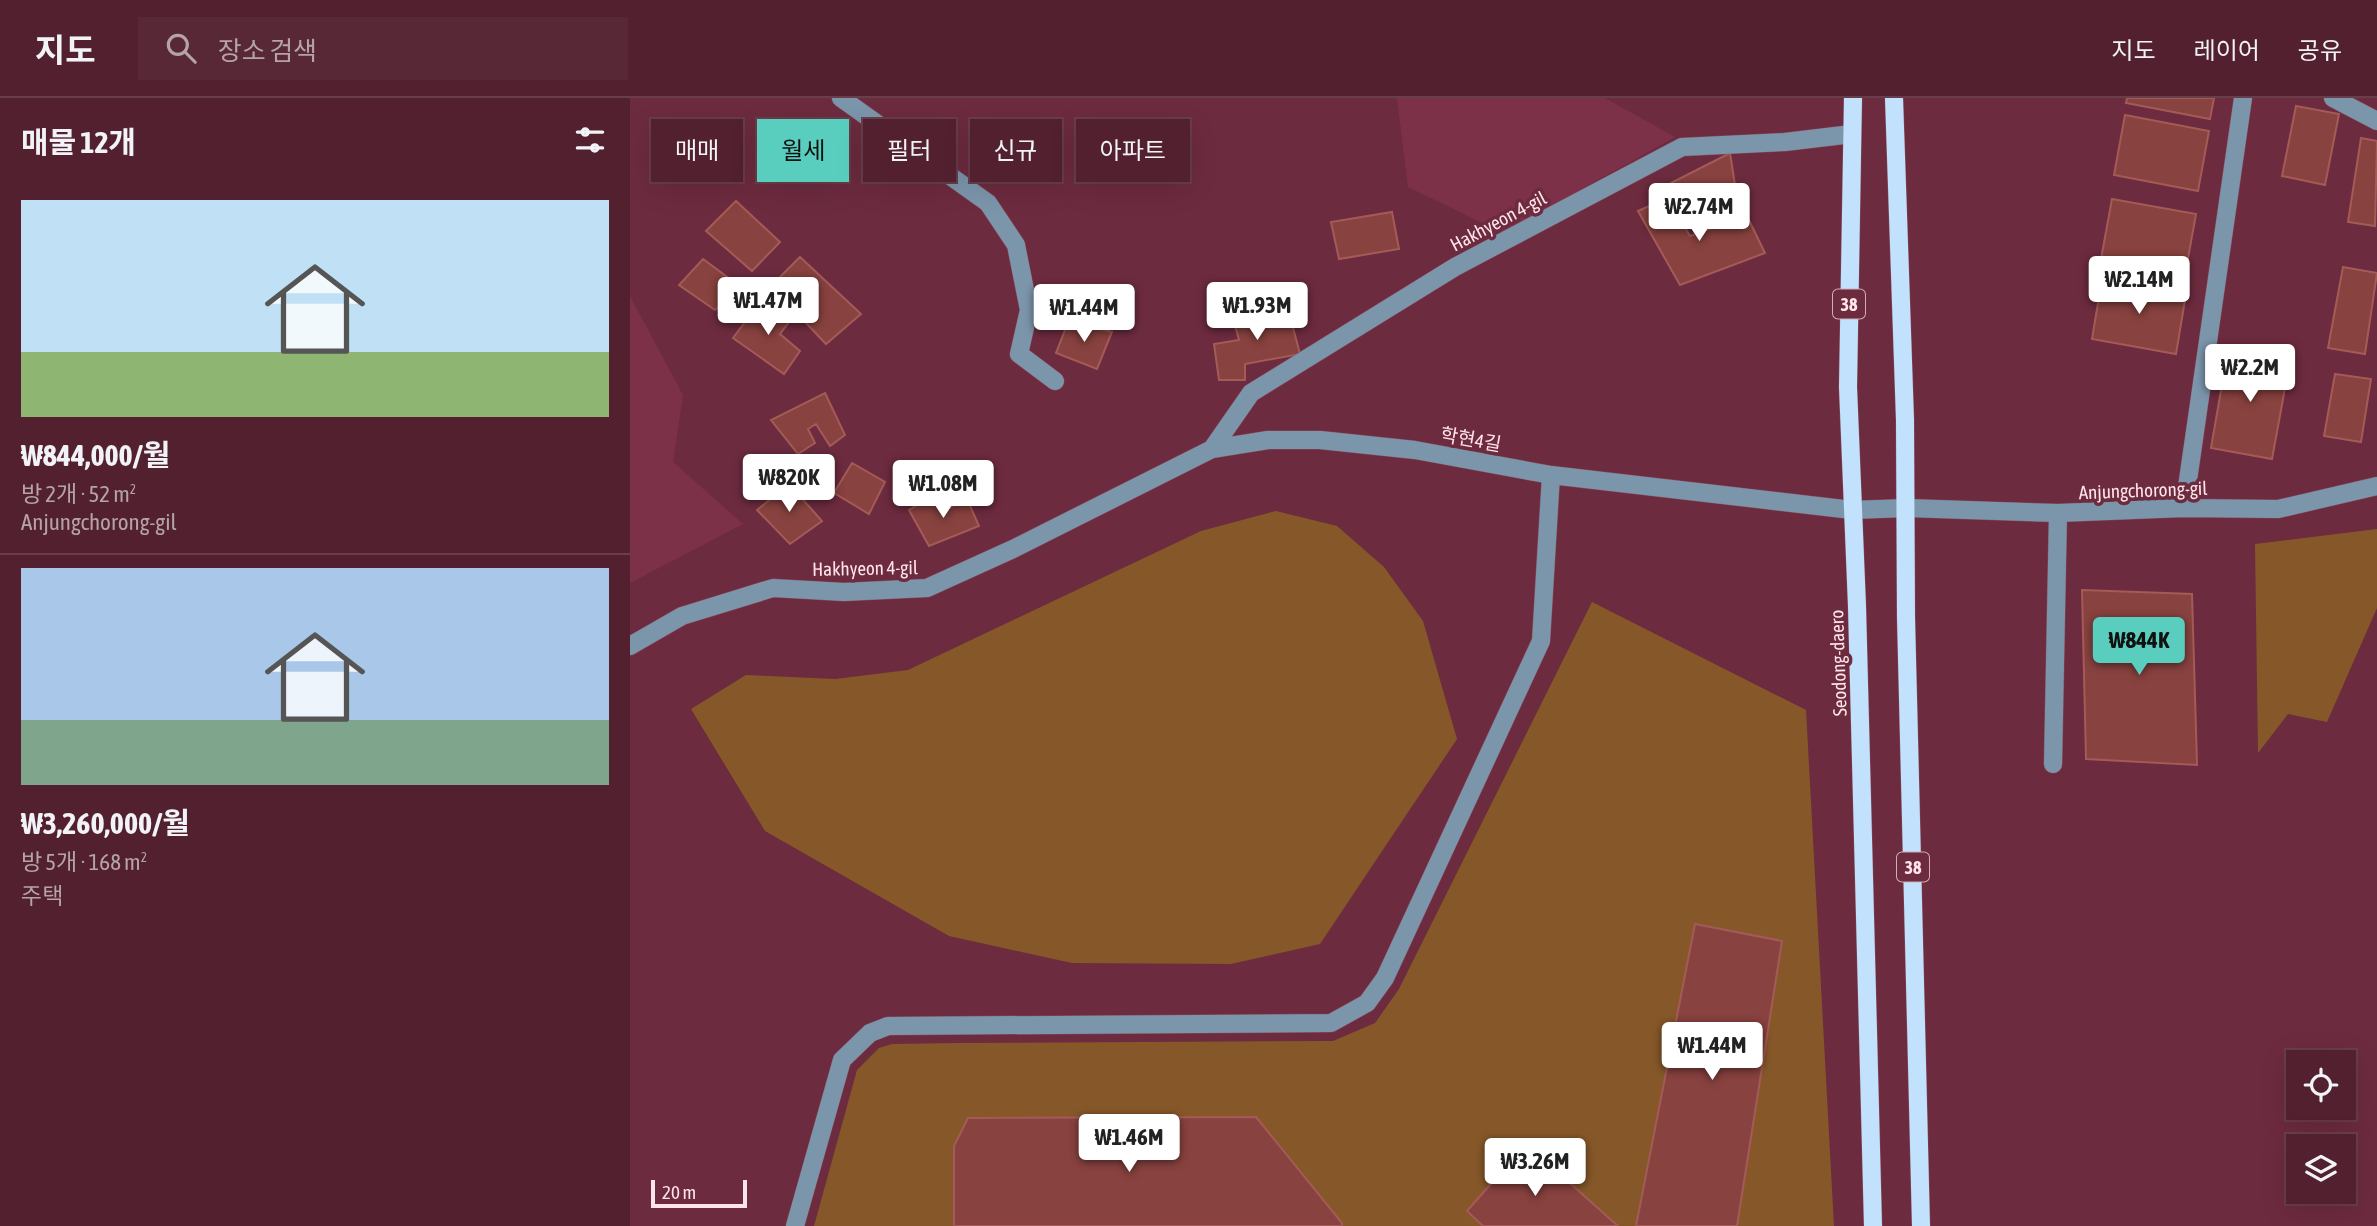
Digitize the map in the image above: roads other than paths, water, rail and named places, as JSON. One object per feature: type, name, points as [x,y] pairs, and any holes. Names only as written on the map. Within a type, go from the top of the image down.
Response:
[{"type":"main road","name":"Seodong-daero","points":[[1853,98],[1848,387],[1857,606],[1873,1226]]},
{"type":"main road","name":"38","points":[[1894,98],[1907,508],[1906,617],[1921,1226]]},
{"type":"street","points":[[841,98],[988,203],[1016,245],[1029,310],[1019,354],[1055,381]]},
{"type":"street","points":[[2184,508],[2243,98]]},
{"type":"street","points":[[2333,98],[2377,121]]},
{"type":"street","name":"Hakhyeon 4-gil","points":[[1212,449],[1251,393],[1455,267],[1682,147],[1785,142],[1852,134]]},
{"type":"street","name":"학현4길","points":[[630,646],[682,615],[773,588],[844,592],[927,588],[1013,549],[1212,449],[1268,440],[1320,440],[1415,450],[1551,475],[1852,510]]},
{"type":"street","points":[[795,1226],[842,1060],[870,1033],[888,1026],[1331,1023],[1367,1003],[1385,978],[1541,641],[1551,475]]},
{"type":"street","name":"Anjungchorong-gil","points":[[1852,510],[1907,508],[2058,513],[2184,508],[2278,509],[2377,486]]},
{"type":"street","points":[[2053,764],[2058,513]]}]
